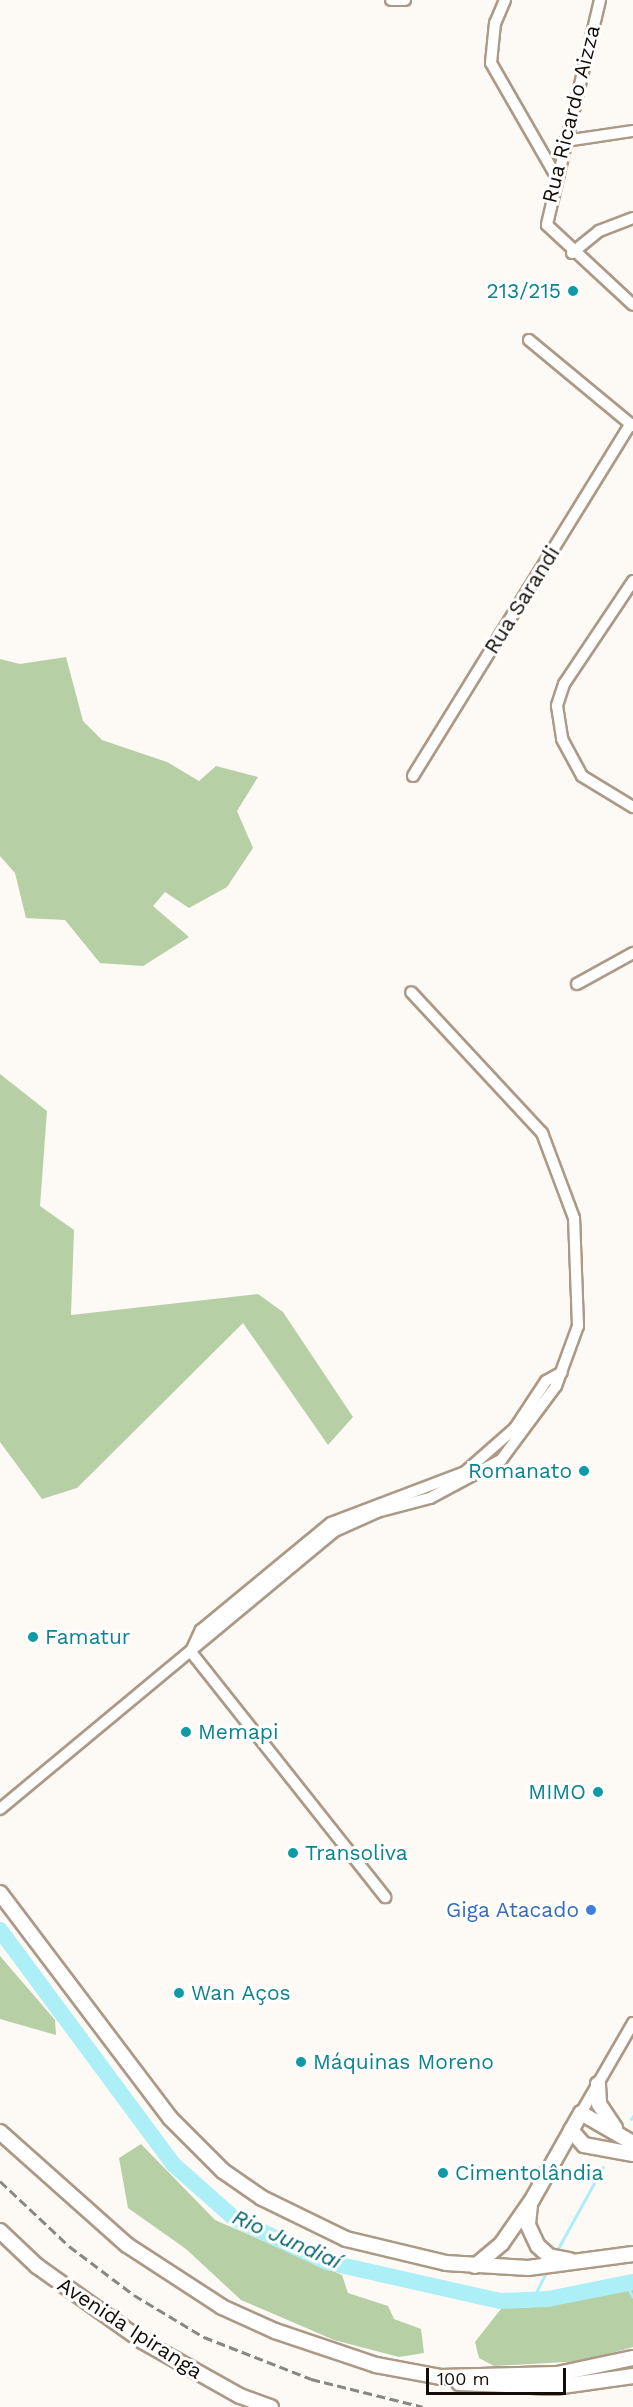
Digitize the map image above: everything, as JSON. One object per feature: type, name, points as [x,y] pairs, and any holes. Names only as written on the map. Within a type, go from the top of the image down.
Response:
[{"type":"main road","points":[[0,1893],[170,2118],[223,2171],[303,2221],[346,2239],[390,2253],[475,2266],[528,2268],[599,2261],[633,2254]]},
{"type":"main road","points":[[598,2084],[604,2114],[633,2142]]},
{"type":"main road","points":[[475,2266],[502,2243],[532,2200],[581,2113],[633,2142]]},
{"type":"main road","points":[[571,2130],[584,2145],[633,2154]]},
{"type":"main road","points":[[0,2132],[127,2245],[222,2307],[376,2365],[479,2386],[555,2387],[633,2376]]},
{"type":"main road","points":[[551,2164],[584,2145]]},
{"type":"main road","points":[[532,2200],[528,2225],[542,2250],[558,2259],[599,2261]]},
{"type":"main road","name":"Avenida Ipiranga","points":[[0,2231],[106,2318],[239,2402],[271,2407]]},
{"type":"main road","points":[[440,2377],[557,2374],[633,2358]]},
{"type":"street","points":[[506,0],[495,23],[491,63],[556,176]]},
{"type":"street","name":"Rua Ricardo Aizza","points":[[572,254],[547,225],[556,176],[600,0]]},
{"type":"street","points":[[565,141],[633,131]]},
{"type":"street","points":[[633,218],[599,231],[572,254],[633,305]]},
{"type":"street","points":[[529,340],[632,425]]},
{"type":"street","name":"Rua Sarandi","points":[[413,776],[632,425]]},
{"type":"street","points":[[633,581],[560,694],[562,740],[582,776],[633,807]]},
{"type":"street","points":[[577,984],[633,953]]},
{"type":"street","points":[[0,1809],[336,1530],[377,1512],[430,1498],[501,1460],[541,1413],[562,1372],[578,1326],[580,1287],[574,1218],[542,1133],[411,992]]},
{"type":"street","points":[[191,1652],[385,1897]]},
{"type":"street","points":[[581,2113],[633,2023]]},
{"type":"green space","points":[[66,657],[83,721],[102,740],[167,762],[199,781],[216,766],[258,777],[237,811],[253,848],[227,887],[189,908],[165,892],[153,906],[189,937],[143,966],[100,963],[65,920],[26,918],[15,873],[0,856],[0,659],[20,664]]},
{"type":"green space","points":[[0,1074],[47,1111],[40,1206],[74,1230],[71,1315],[258,1294],[283,1312],[353,1417],[328,1445],[243,1323],[77,1488],[42,1499],[0,1442]]},
{"type":"green space","points":[[0,1956],[55,2020],[56,2035],[0,2019]]},
{"type":"green space","points":[[141,2144],[215,2220],[342,2275],[348,2293],[388,2306],[394,2319],[421,2329],[424,2353],[399,2357],[334,2340],[241,2300],[186,2249],[128,2208],[119,2158]]},
{"type":"green space","points":[[633,2286],[633,2347],[583,2361],[494,2366],[479,2358],[475,2342],[504,2305],[528,2308]]},
{"type":"waterway","name":"Rio Jundiaí","points":[[0,1930],[173,2164],[235,2219],[327,2262],[500,2301],[548,2299],[633,2282]]},
{"type":"waterway","points":[[556,2252],[603,2167]]},
{"type":"waterway","points":[[532,2300],[548,2269]]},
{"type":"waterway","points":[[625,2284],[633,2297]]},
{"type":"railway","points":[[0,2181],[69,2246],[134,2295],[204,2337],[311,2379],[423,2407]]},
{"type":"place","name":"213/215","points":[[573,291]]},
{"type":"place","name":"Romanato","points":[[584,1471]]},
{"type":"place","name":"Famatur","points":[[33,1637]]},
{"type":"place","name":"Memapi","points":[[186,1732]]},
{"type":"place","name":"MIMO","points":[[598,1792]]},
{"type":"place","name":"Transoliva","points":[[293,1853]]},
{"type":"place","name":"Giga Atacado","points":[[591,1910]]},
{"type":"place","name":"Wan Aços","points":[[179,1993]]},
{"type":"place","name":"Máquinas Moreno","points":[[301,2062]]},
{"type":"place","name":"Cimentolândia","points":[[443,2173]]}]
